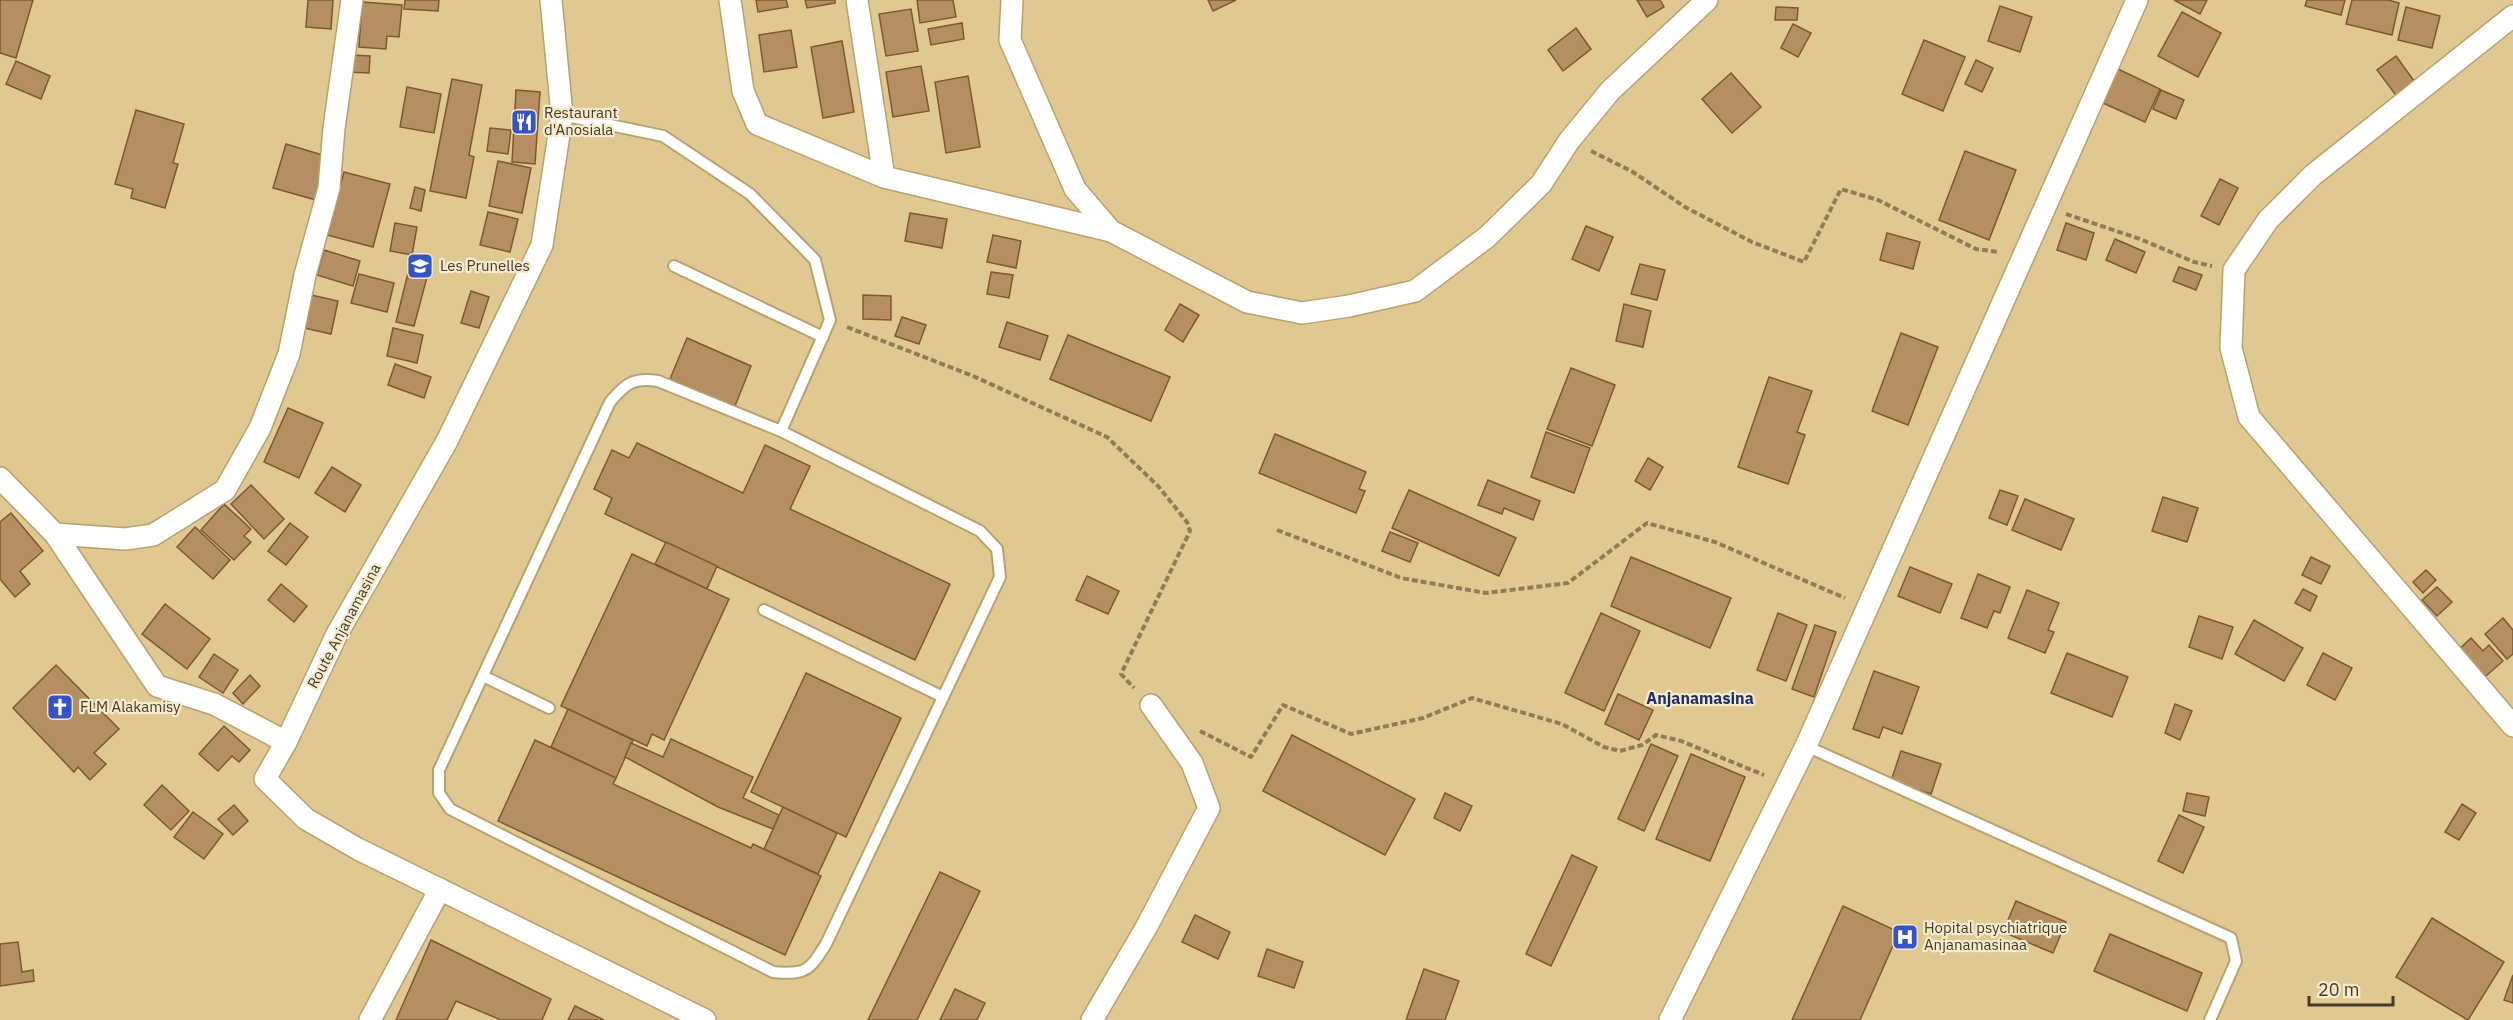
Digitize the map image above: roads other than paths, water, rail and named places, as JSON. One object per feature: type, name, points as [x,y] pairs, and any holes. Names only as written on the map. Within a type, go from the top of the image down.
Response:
[{"type":"street","points":[[55,534],[125,539],[153,535],[225,490],[260,428],[289,354],[304,275],[329,188],[334,128],[352,0]]},
{"type":"street","name":"Route Anjanamasina","points":[[551,0],[562,115],[542,245],[447,441],[337,634],[286,742],[265,779],[306,819],[358,849],[705,1020]]},
{"type":"street","points":[[730,0],[743,91],[757,124],[884,177],[1111,231],[1247,302],[1302,313],[1349,306],[1415,291],[1486,237],[1541,184],[1569,141],[1610,91],[1707,0]]},
{"type":"street","points":[[857,0],[884,177]]},
{"type":"street","points":[[1003,0],[1010,40],[1075,189],[1111,231]]},
{"type":"street","points":[[1010,40],[1012,0]]},
{"type":"street","points":[[1670,1020],[1806,746],[2137,0]]},
{"type":"street","points":[[2513,16],[2313,175],[2268,220],[2234,270],[2231,348],[2249,417],[2513,726]]},
{"type":"street","points":[[0,478],[55,534],[157,686],[214,704],[286,742]]},
{"type":"street","points":[[1092,1020],[1147,926],[1209,808],[1192,763],[1151,705]]},
{"type":"street","points":[[370,1020],[440,889]]},
{"type":"lane","points":[[562,115],[663,136],[750,194],[815,260],[830,320],[781,431]]},
{"type":"lane","points":[[674,266],[823,336]]},
{"type":"lane","points":[[645,379],[658,381],[781,431],[980,531],[997,549],[1000,577],[826,944],[813,964],[796,974],[773,972],[450,809],[440,793],[439,770],[483,676],[610,402],[625,384],[645,379]]},
{"type":"lane","points":[[764,610],[943,697]]},
{"type":"lane","points":[[483,676],[549,708]]},
{"type":"lane","points":[[1806,746],[2231,938],[2236,961],[2210,1020]]},
{"type":"place","name":"Restaurant d'Anosiala","points":[[524,122]]},
{"type":"place","name":"Les Prunelles","points":[[420,266]]},
{"type":"place","name":"FLM Alakamisy","points":[[60,707]]},
{"type":"place","name":"Hopital psychiatrique Anjanamasinaa","points":[[1905,937]]},
{"type":"district","name":"Anjanamasina","points":[[1700,698]]}]
